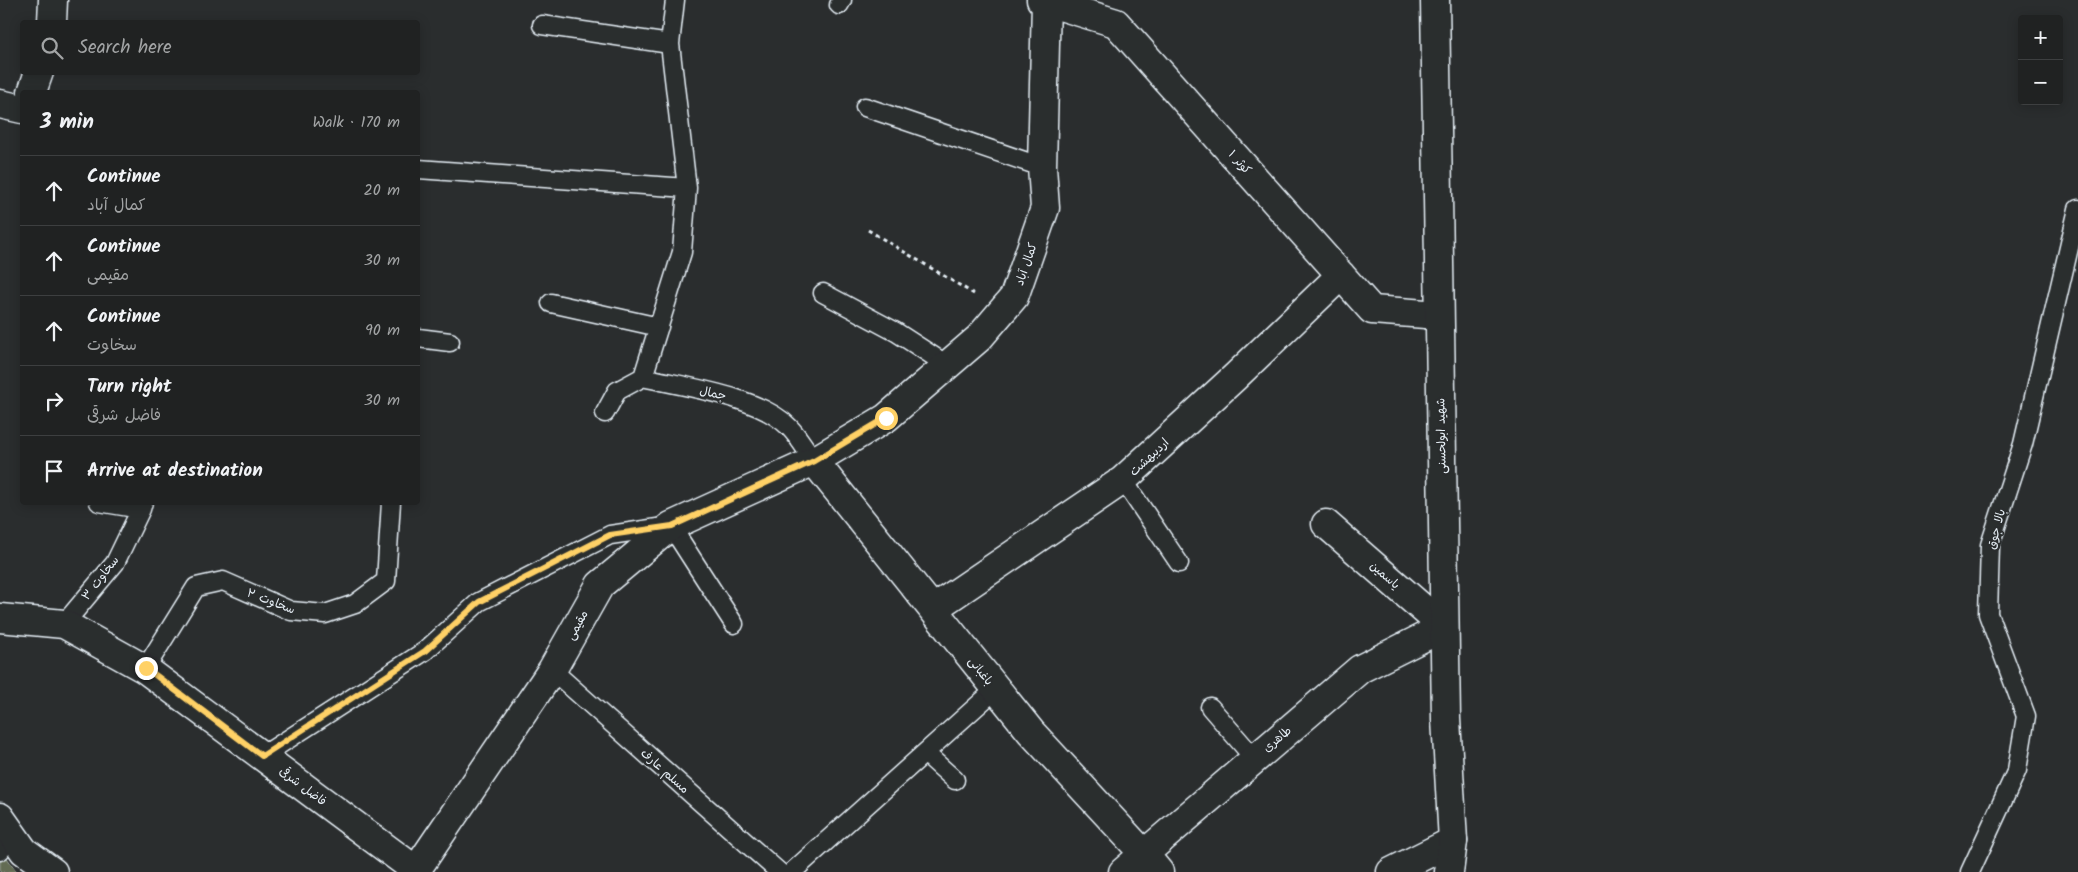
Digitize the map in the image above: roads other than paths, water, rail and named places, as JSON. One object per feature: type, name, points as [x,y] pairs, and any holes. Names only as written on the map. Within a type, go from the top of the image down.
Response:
[{"type":"street","points":[[52,20],[53,0]]},
{"type":"street","name":"شهید ابولحسنی","points":[[1435,0],[1444,627],[1446,719],[1453,841],[1449,872]]},
{"type":"street","name":"کوثر ۱","points":[[1043,1],[1116,23],[1372,310],[1440,315]]},
{"type":"street","name":"کمال آباد","points":[[814,461],[886,418],[979,338],[1014,297],[1045,208],[1042,168],[1043,1]]},
{"type":"street","points":[[33,90],[38,75]]},
{"type":"street","name":"اردیبهشت","points":[[933,609],[1123,480],[1235,377],[1341,275]]},
{"type":"street","name":"مقیمی","points":[[416,872],[552,670],[600,585],[672,526],[814,461]]},
{"type":"street","name":"باغبانی","points":[[814,461],[1031,732],[1151,863]]},
{"type":"street","name":"یاسمین","points":[[1326,524],[1444,627]]},
{"type":"street","name":"فاضل شرقی","points":[[0,618],[64,624],[146,668],[416,872]]},
{"type":"street","name":"طاهری","points":[[1123,872],[1151,863],[1254,758],[1360,668],[1444,627]]},
{"type":"street","points":[[4,834],[52,872]]},
{"type":"street","points":[[1391,872],[1453,841]]},
{"type":"lane","points":[[605,413],[617,391],[642,377],[682,252],[687,188],[670,44],[674,0]]},
{"type":"lane","points":[[542,25],[670,44]]},
{"type":"lane","points":[[865,107],[1042,168]]},
{"type":"lane","points":[[420,170],[687,188]]},
{"type":"lane","name":"بالا جوق","points":[[1970,872],[2017,770],[2026,716],[1988,614],[1990,545],[2023,444],[2078,208]]},
{"type":"lane","points":[[823,293],[896,332],[947,365]]},
{"type":"lane","points":[[551,303],[659,327]]},
{"type":"lane","points":[[420,338],[450,342]]},
{"type":"lane","name":"جمال","points":[[642,377],[753,403],[789,426],[814,461]]},
{"type":"lane","points":[[1123,480],[1179,563]]},
{"type":"lane","name":"سخاوت ۲","points":[[146,668],[196,587],[223,581],[291,611],[325,614],[356,604],[386,581],[391,505]]},
{"type":"lane","name":"سخاوت ۳","points":[[64,624],[114,563],[142,506]]},
{"type":"lane","points":[[262,756],[425,651],[479,602],[610,535],[672,526],[734,624]]},
{"type":"lane","name":"مسلم عارف","points":[[552,670],[779,872]]},
{"type":"lane","points":[[792,872],[996,689]]},
{"type":"lane","points":[[1210,707],[1254,758]]},
{"type":"lane","points":[[925,753],[955,780]]}]
